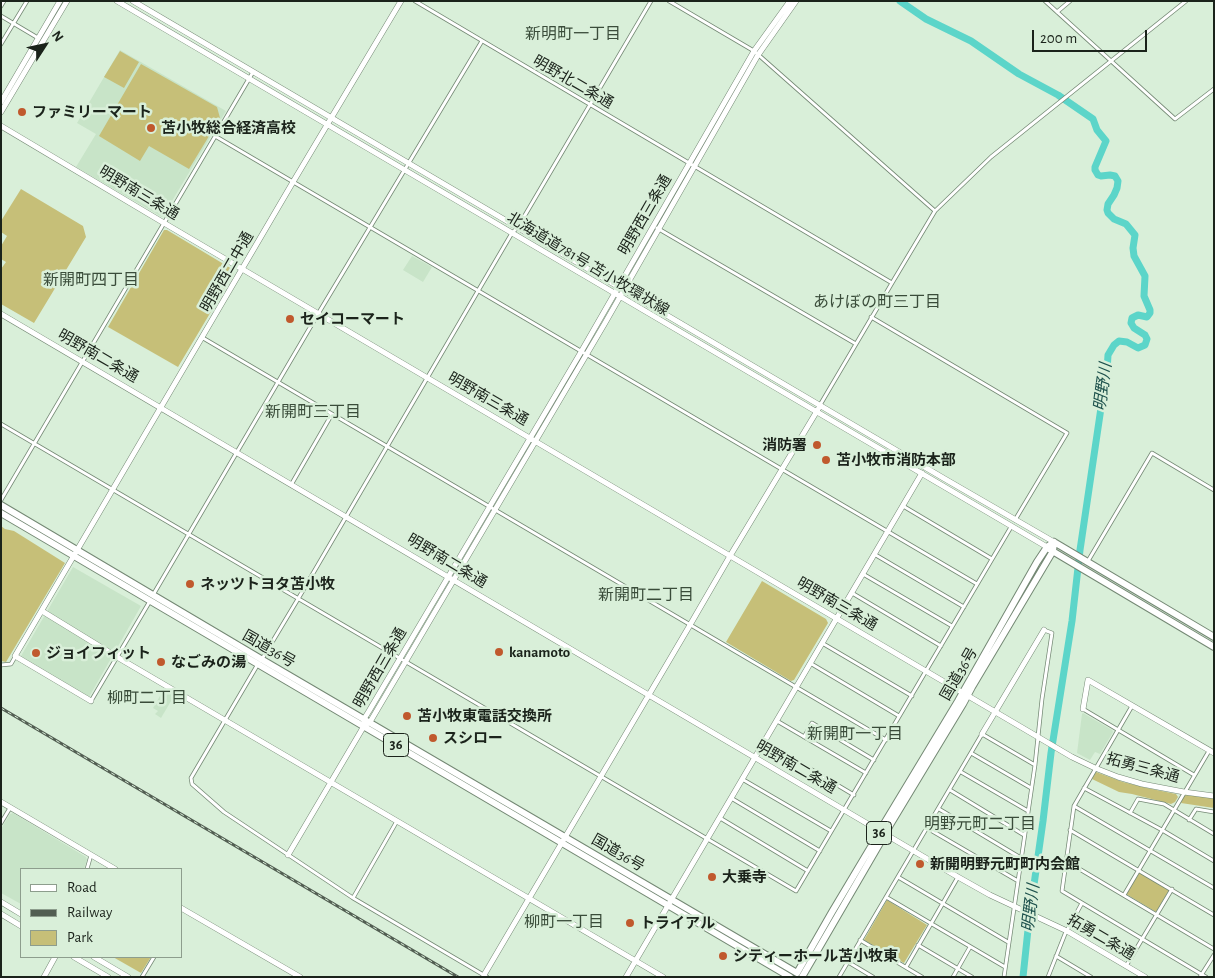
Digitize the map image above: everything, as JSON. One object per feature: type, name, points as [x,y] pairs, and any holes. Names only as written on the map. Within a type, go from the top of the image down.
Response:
[{"type":"highway","name":"国道36号","points":[[1,505],[76,554]]},
{"type":"highway","name":"国道36号","points":[[1,513],[152,598],[234,650],[260,661],[366,722],[798,976],[1050,549]]},
{"type":"highway","points":[[1054,542],[1214,637]]},
{"type":"highway","name":"36","points":[[1050,549],[1054,542]]},
{"type":"highway","points":[[1050,549],[1214,647]]},
{"type":"street","points":[[1,6],[4,1]]},
{"type":"street","points":[[1,44],[27,1]]},
{"type":"street","points":[[1,112],[41,40],[60,1]]},
{"type":"street","points":[[1,102],[67,1]]},
{"type":"street","name":"北海道道781号 苫小牧環状線","points":[[117,1],[1050,549]]},
{"type":"street","name":"北海道道781号 苫小牧環状線","points":[[133,1],[1054,542]]},
{"type":"street","name":"明野西二中通","points":[[15,656],[401,1]]},
{"type":"street","name":"明野北二条通","points":[[416,1],[892,282]]},
{"type":"street","points":[[651,1],[191,778],[192,784],[224,812],[353,898],[485,976],[730,556],[935,211],[990,157],[1186,1]]},
{"type":"street","points":[[669,1],[756,53],[935,211]]},
{"type":"street","name":"明野西三条通","points":[[583,354],[614,294],[621,288],[756,53],[790,1]]},
{"type":"street","name":"明野西三条通","points":[[756,53],[796,1]]},
{"type":"street","points":[[1045,1],[1175,119],[1214,89]]},
{"type":"street","points":[[1057,12],[1070,1]]},
{"type":"street","points":[[1,16],[41,40]]},
{"type":"street","points":[[1,665],[11,664],[15,656],[91,701],[318,314],[482,41]]},
{"type":"street","points":[[1,500],[253,72]]},
{"type":"street","name":"明野南三条通","points":[[1,126],[965,694]]},
{"type":"street","points":[[215,136],[977,584]]},
{"type":"street","points":[[656,227],[856,344]]},
{"type":"street","name":"明野西三条通","points":[[288,855],[583,354],[620,297],[621,288]]},
{"type":"street","name":"明野南二条通","points":[[1,314],[882,832]]},
{"type":"street","points":[[871,317],[1067,433],[1016,520]]},
{"type":"street","points":[[203,338],[886,740]]},
{"type":"street","points":[[291,485],[332,414]]},
{"type":"street","points":[[1,424],[796,891],[1011,527]]},
{"type":"street","points":[[1085,561],[1152,453],[1214,490]]},
{"type":"street","points":[[626,977],[926,468]]},
{"type":"street","points":[[903,506],[992,559]]},
{"type":"street","points":[[874,554],[964,607]]},
{"type":"street","points":[[863,574],[952,626]]},
{"type":"street","points":[[852,593],[941,646]]},
{"type":"street","points":[[42,611],[117,657],[663,977]]},
{"type":"street","points":[[839,977],[1044,630],[1052,633],[1040,738],[1004,977]]},
{"type":"street","points":[[822,643],[912,696]]},
{"type":"street","points":[[810,664],[900,716]]},
{"type":"street","points":[[1124,895],[1194,775],[1211,752],[1088,680],[1083,709],[1194,775]]},
{"type":"street","points":[[965,694],[1040,738]]},
{"type":"street","points":[[1132,705],[1094,768],[1074,806],[1062,891],[1201,976],[1206,977]]},
{"type":"street","points":[[777,721],[866,773]]},
{"type":"street","points":[[804,737],[812,723],[874,760]]},
{"type":"street","points":[[982,734],[1035,765]]},
{"type":"street","name":"拓勇三条通","points":[[1040,738],[1094,768],[1118,777],[1142,784],[1214,796]]},
{"type":"street","points":[[765,742],[854,795]]},
{"type":"street","points":[[972,753],[1032,788]]},
{"type":"street","points":[[961,772],[1028,811]]},
{"type":"street","points":[[742,779],[831,831]]},
{"type":"street","points":[[1084,788],[1162,830],[1214,861]]},
{"type":"street","points":[[950,790],[1024,835]]},
{"type":"street","points":[[731,798],[820,851]]},
{"type":"street","points":[[1130,813],[1138,799],[1164,804],[1214,834]]},
{"type":"street","points":[[1,802],[113,868]]},
{"type":"street","points":[[1074,806],[1214,888]]},
{"type":"street","points":[[1,823],[10,808]]},
{"type":"street","points":[[939,809],[1021,858]]},
{"type":"street","points":[[1189,820],[1196,809],[1214,812]]},
{"type":"street","points":[[719,818],[808,871]]},
{"type":"street","points":[[353,898],[397,821]]},
{"type":"street","points":[[927,828],[1018,881]]},
{"type":"street","points":[[1070,830],[1214,915]]},
{"type":"street","points":[[882,832],[990,895],[1016,907]]},
{"type":"street","points":[[87,868],[91,855]]},
{"type":"street","points":[[1066,861],[1214,949]]},
{"type":"street","points":[[898,877],[1008,942]]},
{"type":"street","points":[[906,967],[958,877]]},
{"type":"street","points":[[1126,966],[1172,890]]},
{"type":"street","points":[[886,897],[1005,967]]},
{"type":"street","points":[[1,902],[20,913]]},
{"type":"street","points":[[1048,977],[1066,931],[1082,903]]},
{"type":"street","name":"拓勇二条通","points":[[1016,907],[1066,931],[1145,977]]},
{"type":"street","points":[[182,909],[300,977]]},
{"type":"street","points":[[1,914],[20,925]]},
{"type":"street","points":[[860,940],[922,977]]},
{"type":"street","points":[[918,945],[972,977]]},
{"type":"street","points":[[953,977],[970,947]]},
{"type":"street","points":[[1201,976],[1214,954]]},
{"type":"street","points":[[1056,956],[1091,977]]},
{"type":"street","points":[[44,977],[55,958]]},
{"type":"street","points":[[76,958],[108,977]]},
{"type":"street","points":[[96,958],[128,977]]},
{"type":"street","points":[[142,977],[153,958]]},
{"type":"street","points":[[848,962],[873,977]]},
{"type":"shaded area","name":"苫小牧総合経済高校","points":[[120,50],[226,111],[162,217],[76,167],[96,134],[77,123]]},
{"type":"shaded area","points":[[412,256],[432,267],[423,282],[403,270]]},
{"type":"shaded area","points":[[73,567],[141,606],[89,697],[21,656]]},
{"type":"shaded area","points":[[164,689],[174,696],[161,718],[155,714],[158,711],[153,708]]},
{"type":"shaded area","points":[[1083,713],[1113,732],[1100,754],[1095,752],[1090,760],[1077,753]]},
{"type":"shaded area","points":[[13,813],[86,857],[84,868],[20,868],[20,903],[1,893],[1,829],[10,814]]},
{"type":"green space","points":[[120,51],[139,62],[124,88],[104,77]]},
{"type":"green space","points":[[141,64],[217,107],[220,118],[189,169],[149,146],[140,161],[99,136]]},
{"type":"green space","points":[[21,189],[83,226],[86,237],[34,323],[1,304],[1,269],[6,262],[1,259],[1,246],[7,236],[1,232],[1,221]]},
{"type":"green space","points":[[164,230],[232,269],[234,273],[178,367],[108,327]]},
{"type":"green space","points":[[1,526],[14,531],[65,563],[6,662],[1,661]]},
{"type":"green space","points":[[762,581],[826,619],[828,623],[794,680],[791,681],[726,642]]},
{"type":"green space","points":[[1096,772],[1123,782],[1176,794],[1178,797],[1171,804],[1119,792],[1092,779]]},
{"type":"green space","points":[[1186,795],[1214,798],[1214,808],[1181,803]]},
{"type":"green space","points":[[1140,872],[1169,890],[1156,912],[1126,894]]},
{"type":"green space","points":[[887,900],[927,925],[904,963],[864,940]]},
{"type":"green space","points":[[115,958],[150,958],[141,973]]},
{"type":"waterway","name":"明野川","points":[[900,1],[926,19],[971,41],[1019,74],[1058,95],[1093,119],[1097,130],[1106,141],[1095,170],[1098,175],[1115,176],[1118,181],[1117,188],[1108,204],[1107,210],[1114,219],[1126,224],[1135,235],[1134,256],[1145,276],[1144,296],[1150,310],[1147,317],[1138,315],[1132,318],[1131,323],[1134,328],[1145,335],[1147,339],[1145,345],[1138,348],[1127,342],[1119,341],[1108,355],[1080,550],[1072,621],[1051,753],[1023,977]]},
{"type":"railway","points":[[1,708],[458,977]]},
{"type":"place","name":"ファミリーマート","points":[[22,112]]},
{"type":"place","name":"苫小牧総合経済高校","points":[[151,128]]},
{"type":"place","name":"セイコーマート","points":[[290,319]]},
{"type":"place","name":"消防署","points":[[817,445]]},
{"type":"place","name":"苫小牧市消防本部","points":[[826,460]]},
{"type":"place","name":"ネッツトヨタ苫小牧","points":[[190,584]]},
{"type":"place","name":"kanamoto","points":[[499,652]]},
{"type":"place","name":"ジョイフィット","points":[[36,653]]},
{"type":"place","name":"なごみの湯","points":[[161,662]]},
{"type":"place","name":"苫小牧東電話交換所","points":[[407,716]]},
{"type":"place","name":"スシロー","points":[[433,738]]},
{"type":"place","name":"新開明野元町町内会館","points":[[920,864]]},
{"type":"place","name":"大乗寺","points":[[712,877]]},
{"type":"place","name":"トライアル","points":[[630,923]]},
{"type":"place","name":"シティーホール苫小牧東","points":[[723,956]]},
{"type":"district","name":"新明町一丁目","points":[[573,34]]},
{"type":"district","name":"新開町四丁目","points":[[91,280]]},
{"type":"district","name":"あけぼの町三丁目","points":[[877,302]]},
{"type":"district","name":"新開町三丁目","points":[[313,412]]},
{"type":"district","name":"新開町二丁目","points":[[646,595]]},
{"type":"district","name":"柳町二丁目","points":[[147,698]]},
{"type":"district","name":"新開町一丁目","points":[[855,734]]},
{"type":"district","name":"明野元町二丁目","points":[[980,824]]},
{"type":"district","name":"柳町一丁目","points":[[564,922]]}]
